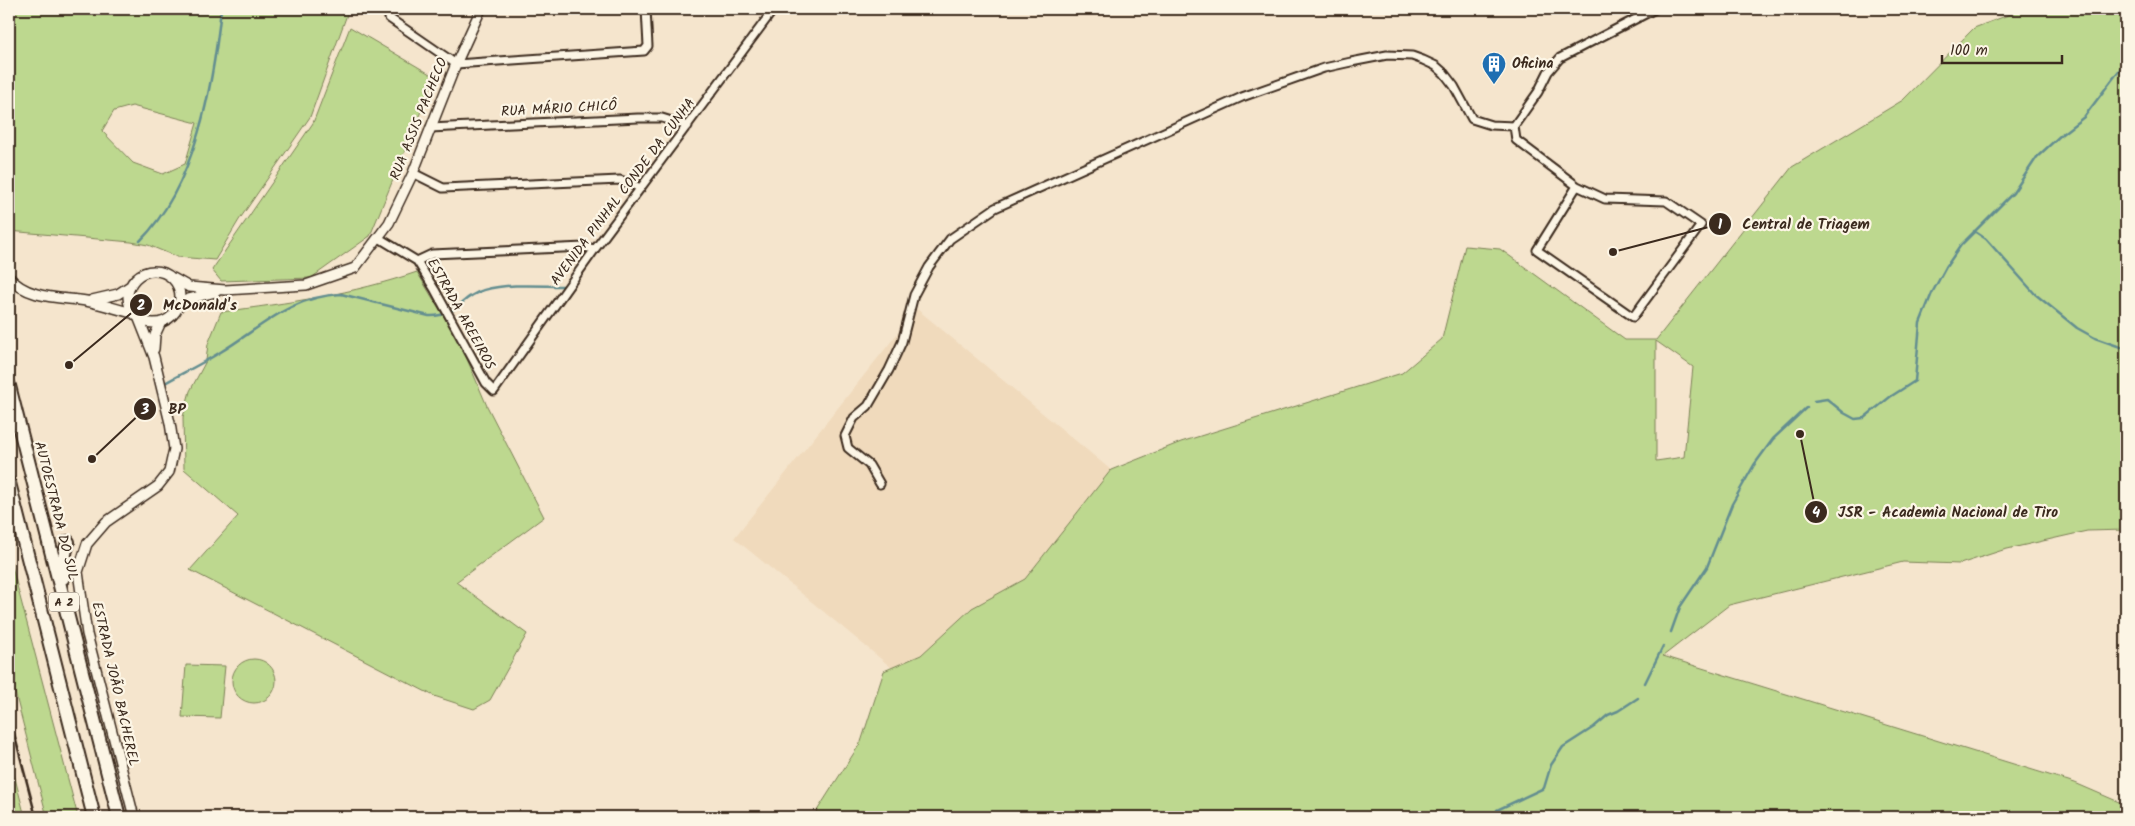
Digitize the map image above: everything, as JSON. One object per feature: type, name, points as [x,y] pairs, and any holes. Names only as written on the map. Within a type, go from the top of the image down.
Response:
[{"type":"highway","name":"AUTOESTRADA DO SUL","points":[[9,386],[118,817]]},
{"type":"highway","name":"A 2","points":[[9,483],[94,817]]},
{"type":"highway","points":[[68,542],[63,561],[63,582],[68,617]]},
{"type":"street","points":[[392,9],[389,18],[456,64],[644,51],[648,46],[646,9]]},
{"type":"street","name":"RUA ASSIS PACHECO","points":[[225,290],[306,285],[355,268],[389,223],[413,173],[456,64],[481,9]]},
{"type":"street","name":"AVENIDA PINHAL CONDE DA CUNHA","points":[[494,390],[774,9]]},
{"type":"street","points":[[1577,186],[1537,250],[1633,317],[1701,225],[1666,201],[1605,199],[1577,186],[1516,140],[1514,126],[1538,92],[1548,72],[1560,58],[1655,9]]},
{"type":"street","points":[[880,484],[869,466],[848,448],[845,436],[854,418],[868,406],[889,370],[902,342],[914,295],[930,267],[950,239],[995,208],[1242,97],[1324,68],[1387,56],[1412,56],[1436,66],[1454,86],[1472,119],[1491,125],[1514,126]]},
{"type":"street","name":"RUA MÁRIO CHICÔ","points":[[430,128],[638,118],[662,118],[688,126]]},
{"type":"street","points":[[413,173],[443,188],[620,180],[641,188]]},
{"type":"street","name":"ESTRADA AREEIROS","points":[[379,238],[417,260],[486,383],[494,390]]},
{"type":"street","points":[[417,260],[432,254],[584,247],[596,249]]},
{"type":"street","points":[[87,301],[118,294],[130,286],[139,275],[147,271],[160,271],[189,287],[225,290]]},
{"type":"street","points":[[9,277],[23,290],[44,296],[87,301],[136,316],[146,322],[167,320],[188,299],[225,290]]},
{"type":"street","points":[[173,278],[181,296],[179,306]]},
{"type":"street","points":[[130,286],[128,302],[136,316]]},
{"type":"street","name":"ESTRADA JOÃO BACHEREL","points":[[134,817],[87,634],[78,572],[87,544],[106,522],[158,486],[170,472],[174,450],[170,423],[154,357],[136,316]]},
{"type":"street","name":"ESTRADA JOÃO BACHEREL","points":[[154,357],[155,336],[161,322]]},
{"type":"shaded area","points":[[917,309],[1111,470],[1025,579],[972,608],[921,655],[892,668],[734,538]]},
{"type":"green space","points":[[9,9],[349,9],[310,117],[239,220],[215,260],[177,257],[148,245],[131,242],[9,231]],"holes":[[[132,106],[197,123],[185,164],[163,174],[133,163],[102,131],[114,111]]]},
{"type":"green space","points":[[2024,9],[2126,9],[2126,530],[2087,531],[2003,550],[1960,564],[1903,562],[1729,605],[1663,656],[2075,783],[2126,805],[2126,817],[813,817],[861,742],[884,671],[921,655],[972,608],[1025,579],[1111,470],[1181,442],[1402,373],[1442,339],[1465,246],[1500,249],[1625,340],[1656,340],[1792,167],[1903,100],[1974,28]],"holes":[[[1656,341],[1693,367],[1684,457],[1656,461]]]},
{"type":"green space","points":[[350,27],[435,77],[370,236],[311,278],[221,281],[212,270],[313,123]]},
{"type":"green space","points":[[417,272],[461,345],[487,406],[544,517],[456,582],[527,634],[490,700],[474,709],[434,696],[190,570],[238,516],[184,469],[183,417],[190,391],[206,361],[208,344],[221,312],[345,292]]},
{"type":"green space","points":[[9,555],[78,817],[47,817],[9,669]]},
{"type":"green space","points":[[254,659],[266,663],[272,669],[276,681],[272,693],[266,699],[254,703],[242,699],[236,693],[232,681],[236,669],[242,663]]},
{"type":"green space","points":[[186,665],[225,666],[220,718],[182,717]]},
{"type":"green space","points":[[9,755],[25,817],[9,817]]},
{"type":"waterway","points":[[140,241],[159,218],[175,192],[188,163],[207,101],[221,9]]},
{"type":"waterway","points":[[1814,401],[1827,399],[1844,413],[1855,419],[1864,418],[1890,397],[1915,381],[1920,323],[1932,293],[1946,267],[1961,245],[2013,193],[2037,157],[2084,117],[2121,68],[2126,54]]},
{"type":"waterway","points":[[1974,231],[1986,239],[2035,294],[2077,328],[2095,338],[2126,349]]},
{"type":"waterway","points":[[165,383],[219,353],[290,307],[322,296],[341,294],[429,316],[453,310],[469,297],[484,290],[504,286],[566,286]]},
{"type":"waterway","points":[[1671,632],[1680,607],[1707,567],[1732,504],[1754,465],[1773,439],[1807,407]]},
{"type":"waterway","points":[[1645,683],[1663,646]]},
{"type":"waterway","points":[[1497,810],[1544,788],[1551,765],[1563,747],[1594,727],[1608,715],[1638,698]]},
{"type":"waterway","points":[[1476,817],[1481,816]]},
{"type":"railway","points":[[9,714],[36,817]]},
{"type":"place","name":"Oficina","points":[[1494,85]]},
{"type":"place","name":"Central de Triagem","points":[[1613,252]]},
{"type":"place","name":"McDonald's","points":[[69,365]]},
{"type":"place","name":"JSR - Academia Nacional de Tiro","points":[[1800,434]]},
{"type":"place","name":"BP","points":[[92,459]]}]
